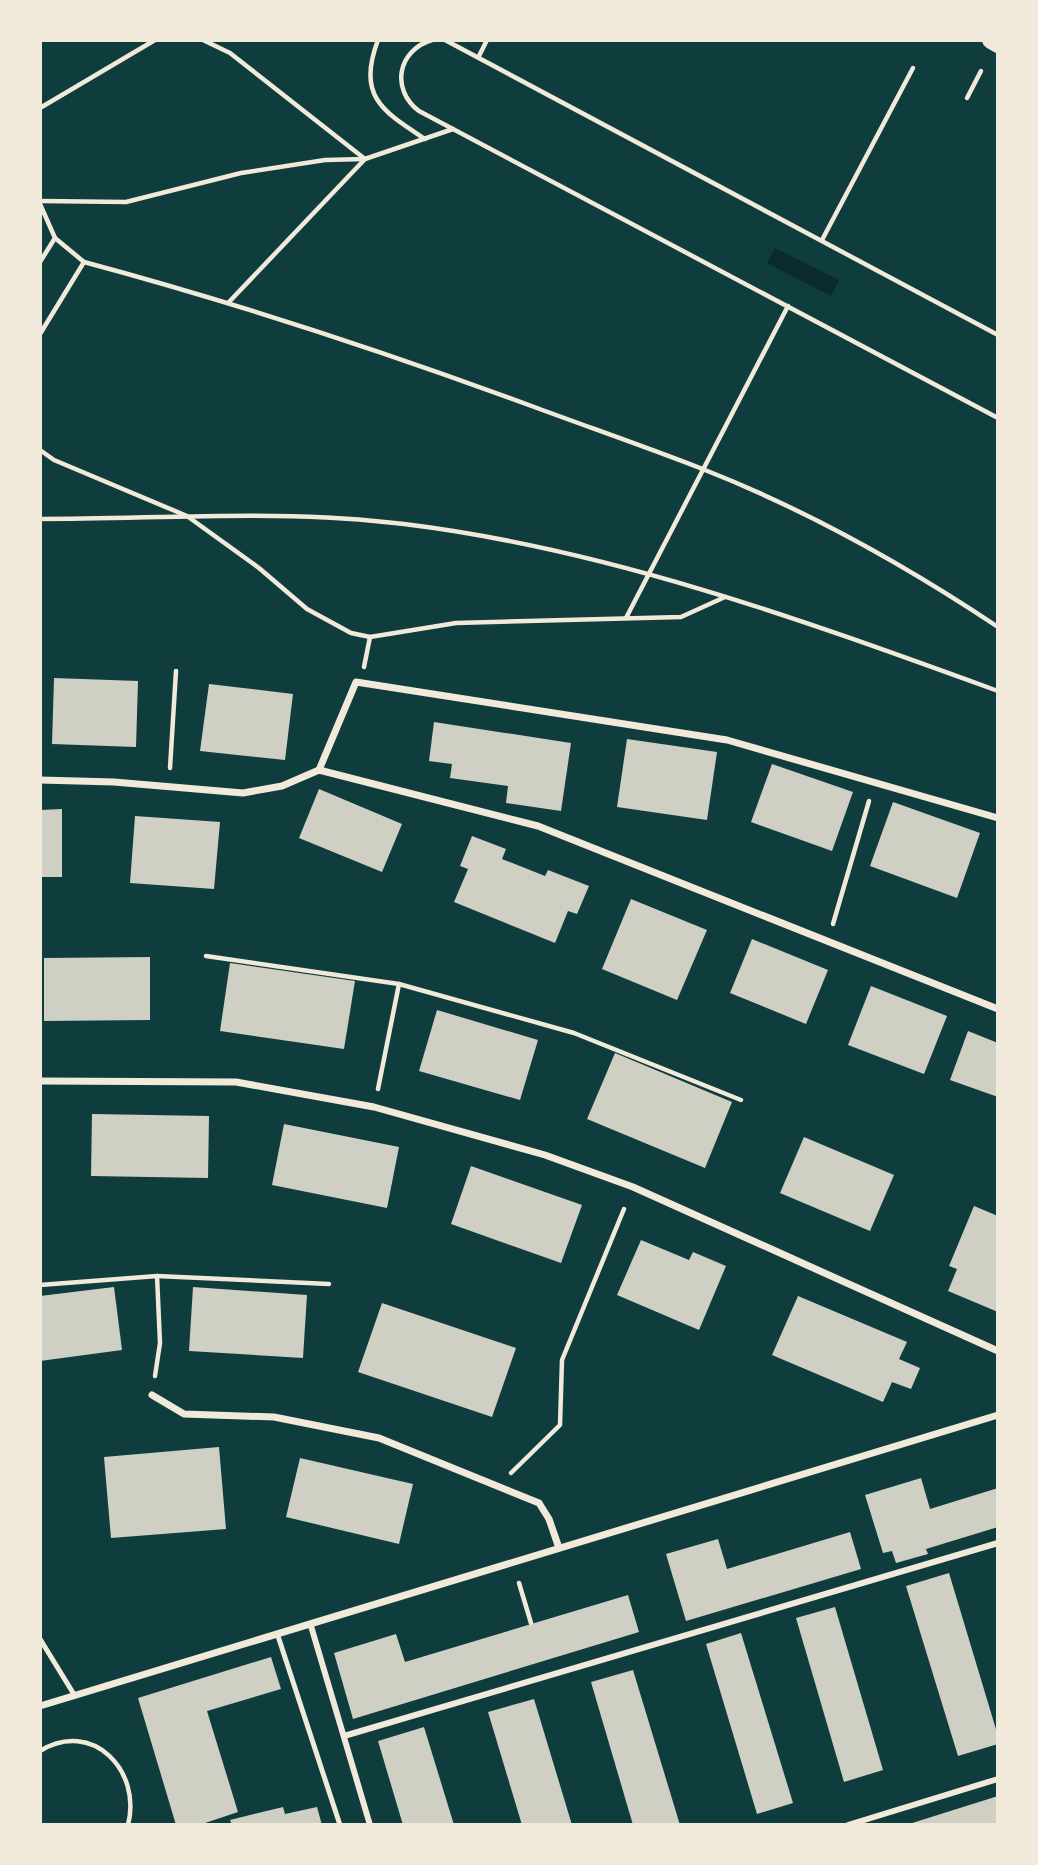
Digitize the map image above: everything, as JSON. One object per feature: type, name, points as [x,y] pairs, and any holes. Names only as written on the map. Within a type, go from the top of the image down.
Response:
[{"type":"main road","points":[[990,40],[998,44]]},
{"type":"street","points":[[319,770],[351,691],[356,682],[361,682],[727,740],[875,780],[998,818]]},
{"type":"street","points":[[40,780],[114,782],[243,793],[282,786],[319,770],[538,826],[998,1009]]},
{"type":"street","points":[[40,1081],[236,1082],[374,1107],[545,1155],[633,1187],[998,1351]]},
{"type":"street","points":[[152,1395],[184,1413],[274,1417],[379,1438],[539,1503],[549,1519],[559,1548]]},
{"type":"street","points":[[40,1706],[311,1626],[998,1415]]},
{"type":"street","points":[[344,1736],[998,1543]]},
{"type":"street","points":[[311,1626],[370,1825]]},
{"type":"street","points":[[848,1825],[998,1780]]},
{"type":"lane","points":[[278,1636],[340,1825]]},
{"type":"lane","points":[[40,1639],[76,1696]]},
{"type":"path","points":[[40,108],[155,40]]},
{"type":"path","points":[[203,40],[230,53],[365,159]]},
{"type":"path","points":[[378,40],[372,57],[370,76],[375,94],[384,111],[397,123],[425,139]]},
{"type":"path","points":[[432,40],[412,49],[405,59],[400,84],[412,106],[998,418]]},
{"type":"path","points":[[445,40],[998,335]]},
{"type":"path","points":[[479,56],[487,40]]},
{"type":"path","points":[[822,240],[914,68]]},
{"type":"path","points":[[967,98],[981,71]]},
{"type":"path","points":[[454,128],[365,159],[325,160],[241,173],[125,202],[40,203],[55,237],[84,262],[229,302],[468,382],[702,469],[842,534],[942,590],[998,627]]},
{"type":"path","points":[[229,302],[365,159]]},
{"type":"path","points":[[40,262],[55,237]]},
{"type":"path","points":[[40,334],[84,262]]},
{"type":"path","points":[[626,618],[788,306]]},
{"type":"path","points":[[40,450],[54,460],[187,516],[259,568],[323,620],[351,633],[370,637],[456,623],[681,617],[724,597]]},
{"type":"path","points":[[40,519],[290,514],[403,524],[512,540],[648,573],[998,691]]},
{"type":"path","points":[[361,682],[370,637]]},
{"type":"path","points":[[171,758],[176,671]]},
{"type":"path","points":[[828,942],[875,780]]},
{"type":"path","points":[[206,957],[399,984],[574,1033],[741,1100]]},
{"type":"path","points":[[379,1083],[399,984]]},
{"type":"path","points":[[502,1479],[517,1469],[560,1425],[562,1360],[624,1209]]},
{"type":"path","points":[[40,1285],[157,1276],[329,1284]]},
{"type":"path","points":[[152,1395],[160,1343],[157,1276]]},
{"type":"path","points":[[519,1583],[531,1623]]},
{"type":"path","points":[[40,1751],[50,1745],[74,1742],[97,1748],[117,1762],[129,1782],[133,1806],[128,1825]]},
{"type":"water","points":[[775,248],[839,280],[831,296],[767,263]]},
{"type":"building","points":[[54,678],[138,681],[136,747],[52,744]]},
{"type":"building","points":[[209,684],[293,694],[285,760],[200,751]]},
{"type":"building","points":[[434,722],[571,743],[561,811],[506,803],[508,786],[450,778],[452,764],[429,761]]},
{"type":"building","points":[[627,739],[717,752],[707,820],[617,807]]},
{"type":"building","points":[[772,764],[853,792],[832,851],[751,822]]},
{"type":"building","points":[[319,789],[402,824],[382,872],[299,838]]},
{"type":"building","points":[[893,802],[980,833],[957,898],[870,866]]},
{"type":"building","points":[[62,809],[62,877],[40,877],[40,810]]},
{"type":"building","points":[[135,816],[220,822],[214,889],[130,883]]},
{"type":"building","points":[[472,836],[506,849],[502,859],[545,876],[548,870],[589,886],[577,914],[568,911],[555,943],[454,902],[468,869],[460,866]]},
{"type":"building","points":[[631,899],[707,930],[677,1000],[602,969]]},
{"type":"building","points":[[752,939],[828,970],[806,1024],[730,993]]},
{"type":"building","points":[[150,957],[150,1020],[44,1021],[44,958]]},
{"type":"building","points":[[230,963],[355,981],[344,1049],[220,1031]]},
{"type":"building","points":[[871,986],[947,1016],[924,1074],[848,1045]]},
{"type":"building","points":[[437,1010],[538,1040],[520,1100],[419,1071]]},
{"type":"building","points":[[968,1031],[998,1043],[998,1097],[950,1080]]},
{"type":"building","points":[[615,1053],[732,1102],[705,1168],[587,1119]]},
{"type":"building","points":[[92,1114],[209,1116],[208,1178],[91,1176]]},
{"type":"building","points":[[284,1124],[399,1147],[387,1208],[272,1185]]},
{"type":"building","points":[[804,1137],[894,1175],[870,1231],[780,1193]]},
{"type":"building","points":[[471,1166],[582,1205],[561,1263],[451,1224]]},
{"type":"building","points":[[974,1206],[998,1216],[998,1312],[948,1291],[957,1269],[949,1266]]},
{"type":"building","points":[[641,1240],[689,1260],[693,1252],[726,1266],[699,1330],[617,1295]]},
{"type":"building","points":[[114,1287],[122,1350],[40,1361],[40,1296]]},
{"type":"building","points":[[193,1287],[307,1295],[303,1358],[189,1351]]},
{"type":"building","points":[[798,1296],[907,1342],[899,1359],[920,1368],[911,1389],[892,1382],[883,1402],[772,1355]]},
{"type":"building","points":[[382,1303],[516,1348],[492,1417],[358,1372]]},
{"type":"building","points":[[219,1447],[226,1529],[111,1538],[104,1457]]},
{"type":"building","points":[[300,1458],[413,1484],[399,1544],[286,1517]]},
{"type":"building","points":[[921,1478],[930,1509],[998,1488],[998,1527],[926,1549],[928,1554],[896,1563],[892,1551],[883,1553],[865,1495]]},
{"type":"building","points":[[850,1532],[861,1569],[686,1621],[666,1554],[718,1539],[727,1569]]},
{"type":"building","points":[[949,1573],[998,1736],[998,1744],[958,1756],[906,1586]]},
{"type":"building","points":[[628,1595],[639,1632],[353,1719],[334,1653],[396,1634],[405,1662]]},
{"type":"building","points":[[835,1607],[883,1770],[844,1782],[796,1618]]},
{"type":"building","points":[[741,1633],[793,1803],[757,1814],[706,1644]]},
{"type":"building","points":[[271,1657],[281,1689],[207,1711],[238,1812],[199,1825],[176,1825],[138,1698]]},
{"type":"building","points":[[633,1670],[680,1825],[633,1825],[591,1682]]},
{"type":"building","points":[[534,1699],[572,1825],[522,1825],[488,1712]]},
{"type":"building","points":[[424,1727],[454,1825],[403,1825],[378,1741]]},
{"type":"building","points":[[998,1796],[998,1825],[909,1825],[909,1824]]},
{"type":"building","points":[[283,1807],[285,1814],[317,1807],[322,1825],[232,1825],[230,1820]]}]
